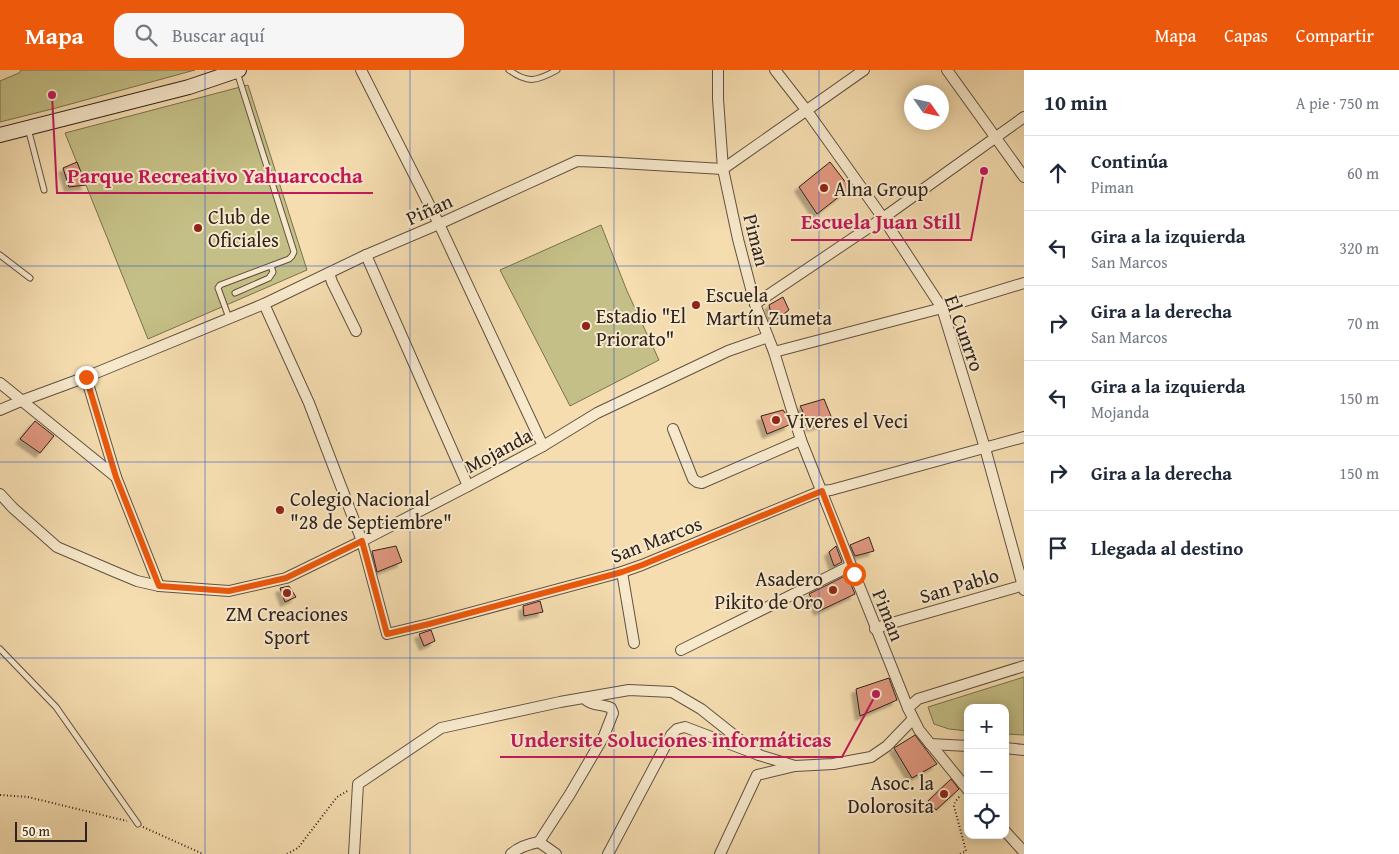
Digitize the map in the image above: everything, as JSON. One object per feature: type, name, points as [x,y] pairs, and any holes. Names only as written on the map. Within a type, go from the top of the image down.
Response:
[{"type":"street","points":[[361,70],[439,224],[543,446]]},
{"type":"street","name":"Piman","points":[[718,70],[723,169],[738,239],[755,304],[774,352],[801,440],[908,708],[919,730],[964,785]]},
{"type":"street","name":"El Cunrro","points":[[775,70],[807,111],[883,218],[942,308],[985,448],[1024,587]]},
{"type":"street","points":[[723,169],[864,70]]},
{"type":"street","points":[[947,70],[1024,177]]},
{"type":"street","points":[[0,135],[189,87],[238,71]]},
{"type":"street","points":[[755,304],[883,218],[1024,116]]},
{"type":"street","name":"Piñan","points":[[0,410],[264,304],[366,255],[576,162],[723,169]]},
{"type":"street","points":[[366,255],[468,486]]},
{"type":"street","points":[[330,273],[332,282],[356,331]]},
{"type":"street","points":[[774,352],[942,308],[1024,283]]},
{"type":"street","points":[[264,304],[309,402],[362,541]]},
{"type":"street","name":"Mojanda","points":[[0,494],[57,547],[137,581],[159,586],[229,591],[286,578],[468,486],[543,446],[606,409],[728,351],[768,336]]},
{"type":"street","points":[[86,377],[116,477],[159,586]]},
{"type":"street","points":[[0,383],[116,477]]},
{"type":"street","points":[[673,429],[693,479],[702,483],[801,440]]},
{"type":"street","name":"San Marcos","points":[[362,541],[387,634],[622,572],[822,491],[832,490],[1024,437]]},
{"type":"street","points":[[681,650],[850,566]]},
{"type":"street","points":[[622,572],[634,644]]},
{"type":"street","name":"San Pablo","points":[[875,629],[1024,587]]},
{"type":"street","points":[[908,708],[918,699],[1024,666]]},
{"type":"street","points":[[354,854],[358,784],[441,728],[560,702],[629,690],[672,692],[701,709],[759,756]]},
{"type":"street","points":[[511,854],[517,849],[539,842],[604,736],[613,713],[611,708],[587,702],[584,698]]},
{"type":"street","points":[[720,854],[757,775],[795,766],[833,764],[871,757],[887,746],[914,719]]},
{"type":"street","points":[[608,854],[671,734],[677,729],[684,727],[759,756],[795,766]]},
{"type":"street","points":[[930,744],[964,746]]},
{"type":"street","points":[[1009,748],[1024,750]]},
{"type":"street","points":[[1009,835],[1024,852]]},
{"type":"street","points":[[539,842],[556,854]]},
{"type":"lane","points":[[509,70],[520,78],[534,80],[557,70]]},
{"type":"lane","points":[[229,318],[218,288],[220,285],[289,259],[294,252],[238,71]]},
{"type":"lane","points":[[28,128],[44,190]]},
{"type":"lane","points":[[0,255],[30,278]]},
{"type":"lane","points":[[235,293],[269,278],[273,272],[271,266]]},
{"type":"lane","points":[[0,649],[56,707],[138,824]]},
{"type":"path","points":[[287,854],[298,848],[337,797],[358,784]]},
{"type":"path","points":[[960,854],[966,851],[954,806],[955,802],[964,792]]},
{"type":"path","points":[[0,795],[28,797],[138,824],[203,854]]},
{"type":"shaded area","points":[[21,70],[195,70],[0,122],[0,81],[19,73]]},
{"type":"shaded area","name":"Club de Oficiales","points":[[248,85],[307,270],[148,339],[65,133]]},
{"type":"shaded area","name":"Estadio \"El Priorato\"","points":[[601,225],[627,291],[659,360],[570,406],[500,270]]},
{"type":"shaded area","points":[[1024,677],[1024,735],[1009,734],[1009,704],[964,704],[964,731],[949,729],[934,724],[928,707]]},
{"type":"building","points":[[77,162],[86,185],[69,187],[63,168]]},
{"type":"building","name":"Alna Group","points":[[830,162],[850,188],[817,214],[799,187]]},
{"type":"building","points":[[783,297],[789,310],[773,322],[769,305]]},
{"type":"building","points":[[824,399],[833,421],[811,427],[800,406]]},
{"type":"building","name":"Viveres el Veci","points":[[783,410],[789,425],[767,434],[761,416]]},
{"type":"building","points":[[35,421],[54,436],[40,453],[20,439]]},
{"type":"building","points":[[869,537],[874,551],[855,556],[850,545]]},
{"type":"building","points":[[396,546],[402,562],[377,572],[372,551]]},
{"type":"building","points":[[836,546],[842,562],[834,566],[829,552]]},
{"type":"building","name":"Asadero Pikito de Oro","points":[[847,575],[855,594],[819,611],[809,594]]},
{"type":"building","name":"ZM Creaciones Sport","points":[[289,586],[296,597],[285,602],[280,588]]},
{"type":"building","points":[[540,601],[543,612],[524,616],[523,606]]},
{"type":"building","points":[[431,630],[435,641],[424,646],[419,634]]},
{"type":"building","points":[[889,678],[897,700],[860,716],[856,689]]},
{"type":"building","points":[[915,735],[937,764],[912,778],[894,748]]},
{"type":"building","name":"Asoc. la Dolorosita","points":[[951,779],[959,789],[936,810],[928,801]]},
{"type":"place","name":"Parque Recreativo Yahuarcocha","points":[[52,95]]},
{"type":"place","name":"Escuela Juan Still","points":[[984,171]]},
{"type":"place","name":"Alna Group","points":[[824,188]]},
{"type":"place","name":"Club de Oficiales","points":[[198,228]]},
{"type":"place","name":"Escuela Martín Zumeta","points":[[696,305]]},
{"type":"place","name":"Estadio \"El Priorato\"","points":[[586,326]]},
{"type":"place","name":"Viveres el Veci","points":[[776,420]]},
{"type":"place","name":"Colegio Nacional \"28 de Septiembre\"","points":[[280,510]]},
{"type":"place","name":"Asadero Pikito de Oro","points":[[833,590]]},
{"type":"place","name":"ZM Creaciones Sport","points":[[287,593]]},
{"type":"place","name":"Undersite Soluciones informáticas","points":[[876,694]]},
{"type":"place","name":"Asoc. la Dolorosita","points":[[944,794]]},
{"type":"route","points":[[86,377],[116,477],[159,586],[229,591],[286,578],[362,541],[387,634],[416,628],[622,572],[822,491],[854,574]]}]
